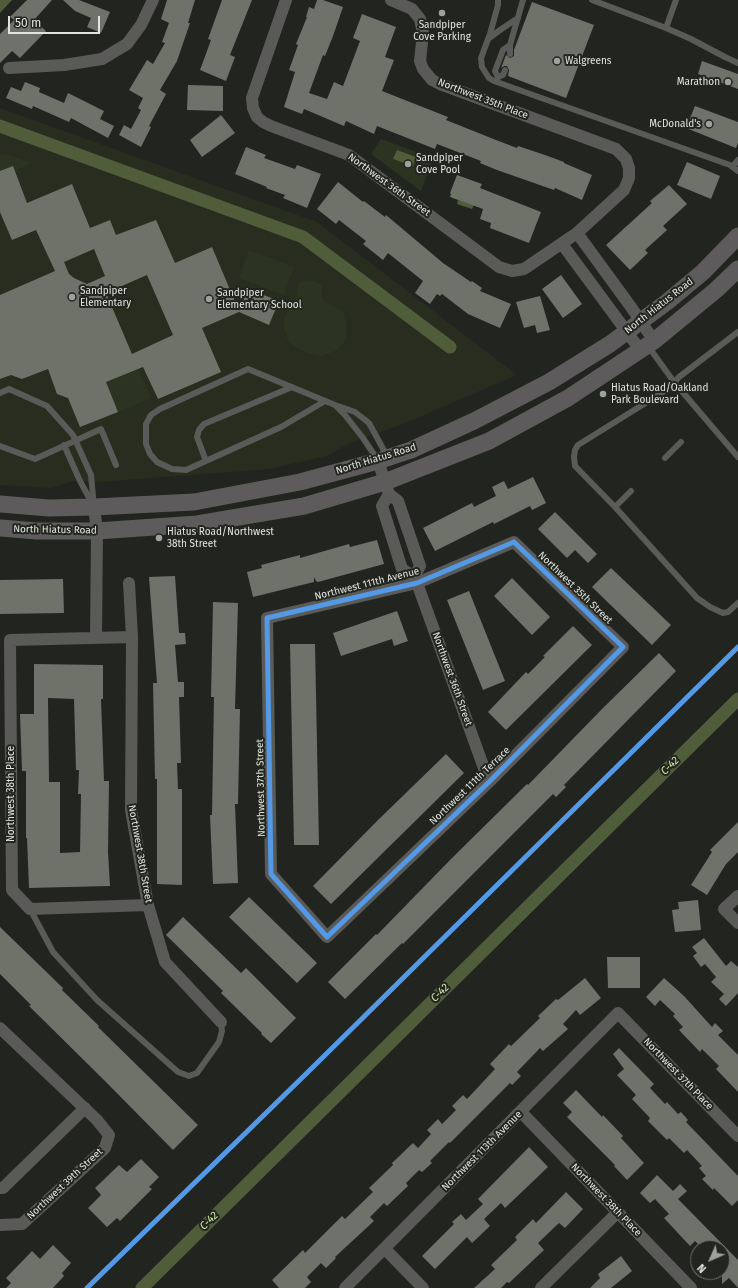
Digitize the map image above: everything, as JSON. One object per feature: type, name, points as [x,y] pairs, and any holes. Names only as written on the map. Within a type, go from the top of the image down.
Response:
[{"type":"main road","name":"North Hiatus Road","points":[[0,504],[49,508],[194,502],[300,482],[411,450],[474,421],[543,386],[604,348],[641,322],[703,272],[738,236]]},
{"type":"main road","name":"North Hiatus Road","points":[[0,528],[37,531],[97,531],[197,524],[299,507],[387,488],[489,440],[568,398],[648,346],[716,290],[738,269]]},
{"type":"street","points":[[9,68],[64,65],[102,59],[127,44],[141,25],[153,0]]},
{"type":"street","name":"Northwest 36th Street","points":[[286,0],[252,98],[254,110],[260,120],[271,126],[350,155],[492,262],[508,271],[524,269],[562,244]]},
{"type":"street","name":"Northwest 35th Place","points":[[391,0],[409,7],[420,19],[423,33],[420,61],[423,69],[434,82],[610,146],[616,149],[626,159],[629,168],[629,178],[624,190],[577,233]]},
{"type":"street","points":[[577,233],[641,322],[648,346],[627,332],[562,244],[577,233]]},
{"type":"street","points":[[383,459],[387,488],[398,501],[420,566],[416,580]]},
{"type":"street","name":"Northwest 36th Street","points":[[387,488],[382,506],[402,569],[416,580],[489,782]]},
{"type":"street","points":[[94,507],[97,531],[96,638],[132,637]]},
{"type":"street","name":"Northwest 111th Avenue","points":[[267,618],[416,580],[514,542]]},
{"type":"street","name":"Northwest 35th Street","points":[[514,542],[623,647]]},
{"type":"street","name":"Northwest 38th Street","points":[[129,583],[132,637],[131,810],[148,905],[165,962],[221,1022]]},
{"type":"street","name":"Northwest 37th Street","points":[[267,618],[271,874],[327,936]]},
{"type":"street","name":"Northwest 38th Place","points":[[30,909],[12,890],[10,640],[96,638]]},
{"type":"street","name":"Northwest 111th Terrace","points":[[327,936],[489,782],[623,647]]},
{"type":"street","points":[[738,896],[724,909],[738,923]]},
{"type":"street","points":[[30,909],[148,905]]},
{"type":"street","name":"Northwest 113th Avenue","points":[[345,1288],[386,1249],[618,1013]]},
{"type":"street","name":"Northwest 37th Place","points":[[618,1013],[738,1136]]},
{"type":"street","name":"Northwest 39th Street","points":[[0,1028],[97,1120],[109,1135],[105,1148],[22,1224],[0,1225]]},
{"type":"street","points":[[0,1188],[3,1188],[84,1108]]},
{"type":"street","name":"Northwest 38th Place","points":[[521,1112],[691,1288]]},
{"type":"street","points":[[541,1288],[618,1212]]},
{"type":"street","points":[[386,1249],[424,1288]]},
{"type":"lane","points":[[498,0],[498,5],[481,58],[482,67],[489,78],[497,79],[733,166],[738,171]]},
{"type":"lane","points":[[510,54],[510,45],[523,0]]},
{"type":"lane","points":[[592,0],[666,28],[738,63]]},
{"type":"lane","points":[[666,28],[676,0]]},
{"type":"lane","points":[[487,40],[518,18]]},
{"type":"lane","points":[[497,79],[495,71],[503,50],[510,45]]},
{"type":"lane","points":[[497,79],[504,75],[505,70]]},
{"type":"lane","points":[[733,166],[738,160]]},
{"type":"lane","points":[[738,332],[679,377],[668,389],[578,445],[575,450],[575,466],[615,507],[697,598],[710,607],[723,613],[728,612],[738,603]]},
{"type":"lane","points":[[648,346],[674,382],[738,457]]},
{"type":"lane","points":[[325,401],[281,427],[186,470],[164,467],[150,454],[146,444],[146,424],[151,415],[160,409],[248,369],[355,412],[369,423],[383,459]]},
{"type":"lane","points":[[206,460],[197,437],[199,430],[204,424],[292,387]]},
{"type":"lane","points":[[0,393],[9,389],[47,406],[73,435],[92,476],[94,507]]},
{"type":"lane","points":[[335,404],[383,459]]},
{"type":"lane","points":[[0,446],[35,459],[101,429],[116,465]]},
{"type":"lane","points":[[665,458],[681,442]]},
{"type":"lane","points":[[64,445],[80,481],[94,507]]},
{"type":"lane","points":[[615,507],[631,491]]},
{"type":"lane","points":[[30,909],[53,952],[97,1000],[178,1072],[189,1076],[197,1073],[219,1042],[222,1031],[221,1022]]},
{"type":"shaded area","points":[[0,0],[12,0],[0,13]]},
{"type":"shaded area","name":"Sandpiper Elementary School","points":[[0,108],[317,222],[517,375],[403,424],[352,442],[326,456],[270,469],[100,482],[74,481],[51,488],[0,485]]},
{"type":"shaded area","name":"Sandpiper Cove Pool","points":[[381,139],[433,158],[421,191],[371,154]]},
{"type":"shaded area","points":[[397,150],[416,157],[413,166],[393,159]]},
{"type":"shaded area","points":[[0,154],[12,156],[31,163],[15,171],[12,166],[0,171]]},
{"type":"shaded area","points":[[458,200],[474,205],[472,209],[457,204]]},
{"type":"shaded area","points":[[249,250],[294,267],[284,295],[239,278]]},
{"type":"shaded area","points":[[308,280],[314,281],[321,285],[321,296],[323,300],[343,312],[347,325],[346,336],[343,344],[335,351],[322,356],[308,353],[295,347],[288,340],[284,329],[284,317],[296,300],[298,285],[300,282]]},
{"type":"shaded area","points":[[138,369],[151,398],[118,412],[106,382]]},
{"type":"building","points":[[27,0],[52,0],[34,20],[46,31],[20,58],[12,51],[0,63],[0,34],[14,20],[10,17]]},
{"type":"building","points":[[63,0],[79,0],[110,12],[101,33],[87,27],[91,18],[75,11]]},
{"type":"building","points":[[167,0],[195,0],[188,23],[190,23],[177,61],[160,90],[166,94],[149,126],[151,127],[141,147],[119,135],[124,125],[131,129],[141,110],[138,108],[143,98],[129,90],[147,60],[153,64],[165,43],[162,42],[169,23],[161,19]]},
{"type":"building","points":[[222,0],[252,0],[230,55],[235,57],[226,81],[200,70],[211,40],[208,39]]},
{"type":"building","points":[[317,0],[323,0],[343,7],[333,36],[325,56],[323,55],[309,93],[327,99],[334,82],[343,86],[360,41],[353,38],[362,14],[396,27],[385,57],[394,60],[382,91],[448,117],[446,120],[496,140],[517,148],[518,146],[545,155],[592,175],[582,200],[555,188],[554,190],[497,170],[480,163],[481,161],[437,144],[435,149],[377,126],[374,134],[346,121],[344,126],[304,109],[302,114],[284,107],[295,72],[289,70],[298,45],[296,44],[307,17],[309,7],[314,9]]},
{"type":"building","points":[[532,2],[594,25],[566,98],[508,76],[509,70],[507,66],[501,68],[506,55],[510,58],[514,56],[514,50]]},
{"type":"building","name":"Marathon","points":[[702,61],[738,74],[738,89],[698,74]]},
{"type":"building","points":[[25,82],[40,88],[39,92],[64,103],[68,93],[104,111],[100,119],[114,126],[108,138],[71,118],[69,122],[33,106],[32,109],[6,98],[11,87],[21,91]]},
{"type":"building","points":[[188,85],[223,86],[223,111],[187,110]]},
{"type":"building","points":[[695,106],[738,122],[738,143],[736,148],[686,128]]},
{"type":"building","points":[[221,115],[235,133],[202,157],[190,140]]},
{"type":"building","points":[[246,147],[266,155],[264,158],[295,169],[297,165],[321,174],[307,208],[283,198],[285,195],[235,174]]},
{"type":"building","points":[[687,162],[720,176],[711,199],[677,185]]},
{"type":"building","name":"Sandpiper Elementary","points":[[13,166],[27,203],[72,184],[90,228],[110,220],[116,235],[156,220],[175,263],[212,247],[239,311],[248,289],[279,301],[269,325],[239,312],[202,328],[221,372],[158,399],[143,367],[106,382],[118,412],[80,427],[68,398],[57,394],[48,369],[22,379],[11,375],[0,379],[0,295],[55,271],[36,230],[12,240],[0,212],[0,171]],"holes":[[[94,249],[105,276],[87,284],[69,274],[64,262]],[[147,275],[173,335],[132,354],[106,293]]]},
{"type":"building","points":[[457,175],[482,184],[480,188],[541,212],[529,243],[490,228],[491,223],[480,219],[483,209],[450,197],[450,193]]},
{"type":"building","points":[[338,182],[363,202],[364,201],[385,217],[386,215],[443,263],[482,288],[480,291],[511,304],[500,328],[468,314],[442,294],[440,296],[437,294],[430,304],[415,293],[423,281],[388,253],[383,260],[363,244],[366,241],[339,220],[336,224],[317,209]]},
{"type":"building","points":[[669,185],[687,204],[663,226],[667,230],[645,250],[648,253],[630,270],[606,245],[652,203],[650,201]]},
{"type":"building","points":[[561,275],[582,304],[563,318],[542,289]]},
{"type":"building","points":[[540,296],[550,330],[537,333],[535,325],[524,328],[516,302]]},
{"type":"building","points":[[533,477],[546,503],[532,510],[530,506],[494,524],[493,522],[435,551],[423,528],[472,503],[474,507],[496,496],[492,487],[504,481],[508,489]]},
{"type":"building","points":[[555,512],[597,554],[588,563],[575,550],[567,558],[538,529]]},
{"type":"building","points":[[377,540],[384,564],[318,582],[314,577],[314,582],[253,597],[247,572],[262,568],[261,565],[300,555],[300,558],[349,544],[350,547]]},
{"type":"building","points":[[611,568],[671,625],[652,645],[592,587]]},
{"type":"building","points":[[175,576],[179,633],[185,633],[186,644],[175,645],[178,682],[184,682],[184,697],[179,697],[181,763],[177,763],[178,789],[182,789],[182,885],[157,884],[157,779],[155,779],[153,683],[157,683],[149,577]]},
{"type":"building","points":[[512,578],[550,617],[532,635],[494,596]]},
{"type":"building","points":[[63,579],[64,613],[0,614],[0,580]]},
{"type":"building","points":[[469,591],[505,681],[483,690],[447,600]]},
{"type":"building","points":[[213,602],[238,603],[235,709],[240,709],[238,804],[235,804],[238,883],[213,884],[210,815],[212,815],[214,697],[211,697]]},
{"type":"building","points":[[397,611],[408,641],[394,646],[392,639],[341,656],[333,633]]},
{"type":"building","points":[[573,626],[592,645],[506,730],[488,712],[526,672],[528,674],[545,657],[543,656]]},
{"type":"building","points":[[290,644],[315,644],[319,845],[294,845]]},
{"type":"building","points":[[659,653],[676,671],[564,785],[566,787],[556,797],[553,794],[403,944],[402,943],[345,999],[328,982],[376,934],[377,935],[527,784],[528,785]]},
{"type":"building","points":[[34,664],[103,665],[103,699],[101,699],[104,781],[109,781],[108,852],[110,886],[29,888],[26,838],[26,771],[22,771],[20,714],[34,714]],"holes":[[[48,698],[74,699],[76,770],[79,770],[78,794],[81,794],[80,852],[60,853],[60,782],[49,782]]]},
{"type":"building","points":[[446,754],[464,773],[331,904],[313,886]]},
{"type":"building","points":[[738,822],[738,852],[726,864],[707,895],[691,885],[712,852],[710,850]]},
{"type":"building","points":[[249,897],[317,963],[297,983],[229,917]]},
{"type":"building","points":[[698,900],[701,930],[675,932],[672,910],[679,909],[678,902]]},
{"type":"building","points":[[183,917],[241,973],[246,968],[296,1018],[271,1043],[221,993],[223,991],[166,935]]},
{"type":"building","points":[[0,927],[63,988],[62,990],[99,1026],[98,1027],[198,1125],[173,1150],[29,1006],[31,1005],[0,974]]},
{"type":"building","points":[[704,938],[726,966],[731,961],[738,967],[738,993],[726,1006],[719,999],[724,994],[711,982],[716,977],[705,964],[701,967],[693,956],[697,953],[692,947]]},
{"type":"building","points":[[607,957],[640,957],[640,988],[608,988]]},
{"type":"building","points":[[585,978],[601,998],[580,1015],[576,1010],[563,1024],[568,1029],[543,1051],[540,1048],[517,1072],[521,1076],[512,1085],[510,1083],[450,1143],[449,1142],[430,1161],[432,1163],[422,1172],[419,1170],[406,1183],[408,1186],[387,1206],[384,1203],[370,1217],[374,1221],[335,1257],[336,1258],[326,1268],[321,1263],[307,1277],[311,1282],[305,1288],[279,1288],[272,1280],[303,1250],[305,1253],[342,1216],[345,1219],[373,1192],[369,1188],[393,1165],[392,1163],[413,1143],[418,1148],[431,1134],[427,1130],[438,1119],[442,1124],[456,1110],[452,1106],[463,1095],[467,1099],[495,1069],[490,1064],[509,1044],[511,1046],[540,1018],[538,1016],[556,999],[558,1000]]},
{"type":"building","points":[[664,978],[684,996],[712,1027],[715,1023],[723,1031],[718,1035],[738,1055],[738,1092],[716,1069],[719,1066],[702,1049],[700,1052],[679,1030],[683,1027],[673,1016],[675,1014],[660,1000],[655,1006],[646,997]]},
{"type":"building","points":[[619,1048],[654,1084],[650,1088],[665,1104],[667,1102],[678,1114],[681,1112],[688,1120],[686,1122],[738,1176],[738,1200],[732,1206],[714,1188],[713,1190],[702,1179],[706,1176],[699,1168],[702,1166],[687,1150],[684,1153],[669,1138],[667,1140],[648,1121],[650,1118],[632,1099],[636,1095],[617,1075],[624,1069],[613,1054]]},
{"type":"building","points":[[576,1090],[623,1136],[621,1138],[644,1163],[627,1180],[614,1166],[615,1165],[567,1117],[572,1112],[563,1103]]},
{"type":"building","points":[[529,1147],[548,1167],[505,1208],[501,1203],[484,1219],[490,1226],[472,1243],[467,1237],[435,1269],[422,1256],[454,1224],[452,1222],[461,1214],[466,1220],[483,1204],[478,1199]]},
{"type":"building","points":[[141,1159],[159,1177],[149,1187],[152,1189],[120,1221],[117,1218],[107,1227],[88,1208],[101,1195],[95,1188],[119,1165],[127,1172]]},
{"type":"building","points":[[657,1175],[673,1191],[680,1184],[687,1191],[678,1199],[718,1240],[690,1240],[690,1246],[664,1218],[669,1214],[655,1199],[650,1203],[640,1193]]},
{"type":"building","points":[[566,1192],[583,1209],[565,1228],[559,1223],[538,1243],[544,1250],[509,1283],[507,1282],[501,1288],[474,1288],[495,1269],[491,1265],[517,1240],[515,1237],[533,1219],[536,1223]]},
{"type":"building","points":[[53,1245],[71,1263],[62,1273],[64,1276],[53,1288],[6,1288],[11,1283],[6,1278],[32,1251],[40,1259]]},
{"type":"building","points":[[730,1252],[738,1260],[738,1288],[730,1279]]},
{"type":"building","points":[[621,1256],[632,1271],[611,1288],[590,1288],[600,1278],[598,1274]]},
{"type":"waterway","points":[[0,126],[303,237],[450,347]]},
{"type":"waterway","name":"C-42","points":[[142,1288],[738,699]]},
{"type":"cycle path","points":[[514,542],[623,647],[489,782],[327,937],[271,874],[267,618],[417,583],[514,542]]},
{"type":"cycle path","points":[[87,1288],[738,647]]},
{"type":"place","name":"Sandpiper Cove Parking","points":[[442,13]]},
{"type":"place","name":"Walgreens","points":[[557,61]]},
{"type":"place","name":"Marathon","points":[[728,82]]},
{"type":"place","name":"McDonald's","points":[[709,124]]},
{"type":"place","name":"Sandpiper Cove Pool","points":[[408,164]]},
{"type":"place","name":"Sandpiper Elementary","points":[[72,297]]},
{"type":"place","name":"Sandpiper Elementary School","points":[[209,299]]},
{"type":"place","name":"Hiatus Road/Oakland Park Boulevard","points":[[603,394]]},
{"type":"place","name":"Hiatus Road/Northwest 38th Street","points":[[159,538]]}]
